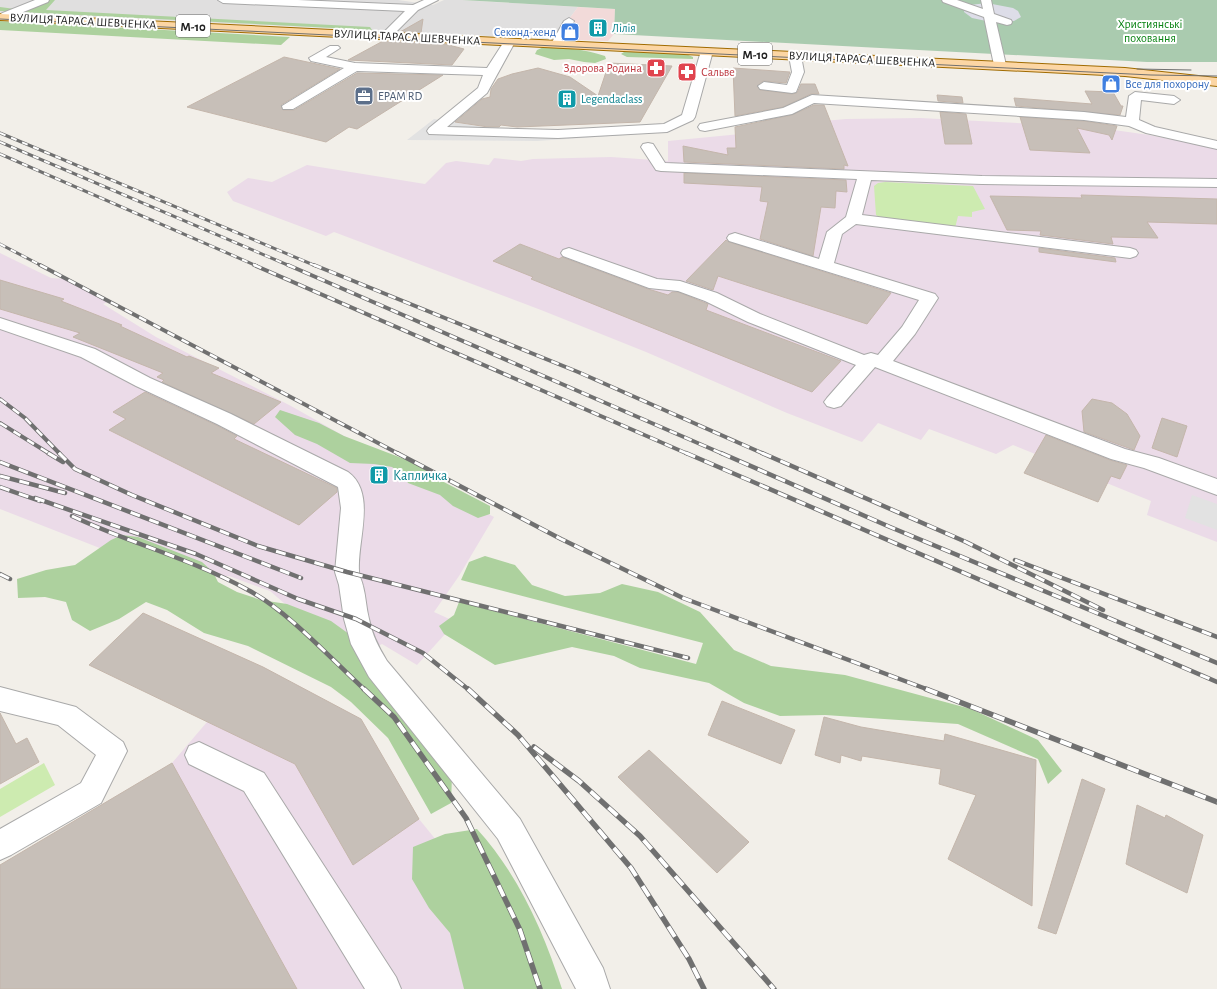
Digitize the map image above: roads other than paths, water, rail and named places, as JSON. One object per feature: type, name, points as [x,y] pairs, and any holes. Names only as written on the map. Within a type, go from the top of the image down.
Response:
[{"type":"main road","name":"ВУЛИЦЯ ТАРАСА ШЕВЧЕНКА","points":[[1,17],[1000,65],[1125,72],[1217,82]]},
{"type":"main road","name":"ВУЛИЦЯ ТАРАСА ШЕВЧЕНКА","points":[[1125,72],[1145,69],[1217,70]]},
{"type":"street","points":[[1,17],[44,0]]},
{"type":"street","points":[[223,0],[420,3]]},
{"type":"street","points":[[947,0],[984,15],[1007,22]]},
{"type":"street","points":[[986,0],[984,15],[1000,65]]},
{"type":"street","points":[[386,36],[420,3]]},
{"type":"street","points":[[964,12],[984,15],[1012,12]]},
{"type":"street","points":[[557,44],[569,21]]},
{"type":"street","points":[[509,42],[491,72],[483,90],[434,131],[558,134],[667,128],[688,117],[707,51]]},
{"type":"street","points":[[334,48],[315,58],[355,67],[491,72]]},
{"type":"street","points":[[764,86],[792,88],[798,72],[795,56]]},
{"type":"street","points":[[288,106],[355,67]]},
{"type":"street","points":[[1132,122],[1135,96],[1174,100]]},
{"type":"street","points":[[705,127],[787,111],[812,99],[1084,116],[1132,122],[1151,130],[1217,145]]},
{"type":"street","points":[[648,147],[661,167],[982,180],[1217,183]]},
{"type":"street","points":[[825,266],[835,232],[853,219],[865,176]]},
{"type":"street","points":[[853,219],[1130,253]]},
{"type":"street","points":[[735,238],[929,298],[909,330],[834,402]]},
{"type":"street","points":[[569,253],[655,284],[680,286],[711,297],[754,318],[1118,454],[1151,463],[1217,487]]},
{"type":"street","points":[[0,323],[88,353],[143,382],[224,419],[340,477],[348,483],[352,508],[347,572],[351,585],[356,620],[364,644],[378,670],[509,829],[591,980],[593,989]]},
{"type":"street","points":[[0,699],[66,715],[113,751],[91,793],[0,845]]},
{"type":"street","points":[[199,755],[254,782],[384,989]]},
{"type":"tram line","points":[[0,19],[1151,75],[1217,76]]},
{"type":"tram line","points":[[1137,69],[1191,70]]},
{"type":"railway","points":[[0,133],[316,266]]},
{"type":"railway","points":[[0,142],[290,266]]},
{"type":"railway","points":[[0,154],[257,266]]},
{"type":"railway","points":[[0,244],[42,266]]},
{"type":"railway","points":[[40,265],[399,454]]},
{"type":"railway","points":[[254,265],[688,454]]},
{"type":"railway","points":[[288,265],[723,454]]},
{"type":"railway","points":[[314,265],[578,372],[764,454]]},
{"type":"railway","points":[[0,399],[25,418],[60,454]]},
{"type":"railway","points":[[0,423],[50,454]]},
{"type":"railway","points":[[48,453],[63,462]]},
{"type":"railway","points":[[397,453],[561,539],[683,598],[929,690]]},
{"type":"railway","points":[[686,453],[1217,682]]},
{"type":"railway","points":[[721,453],[890,527],[1217,663]]},
{"type":"railway","points":[[762,453],[966,542],[1103,610]]},
{"type":"railway","points":[[60,454],[75,469],[132,495],[258,546],[347,572],[688,658]]},
{"type":"railway","points":[[0,462],[301,578]]},
{"type":"railway","points":[[0,476],[65,493]]},
{"type":"railway","points":[[0,487],[40,501]]},
{"type":"railway","points":[[35,498],[196,554],[298,599],[356,619],[423,653],[469,690]]},
{"type":"railway","points":[[72,516],[116,535],[205,569],[248,590],[263,599],[294,623],[365,690]]},
{"type":"railway","points":[[1015,560],[1217,637]]},
{"type":"railway","points":[[0,574],[10,579]]},
{"type":"railway","points":[[364,689],[394,717],[466,818],[520,930],[540,989]]},
{"type":"railway","points":[[468,689],[518,735],[631,868],[689,959],[704,989]]},
{"type":"railway","points":[[926,689],[1217,802]]},
{"type":"railway","points":[[534,747],[579,781],[640,836],[774,989]]},
{"type":"place","name":"Лілія","points":[[598,28]]},
{"type":"place","name":"Секонд-хенд","points":[[570,32]]},
{"type":"place","name":"Здорова Родина","points":[[656,68]]},
{"type":"place","name":"Сальве","points":[[687,72]]},
{"type":"place","name":"Все для похорону","points":[[1111,84]]},
{"type":"place","name":"EPAM RD","points":[[364,96]]},
{"type":"place","name":"Legendaclass","points":[[567,99]]},
{"type":"place","name":"Капличка","points":[[379,475]]},
{"type":"park label","name":"Християнські поховання","points":[[1150,31]]}]
